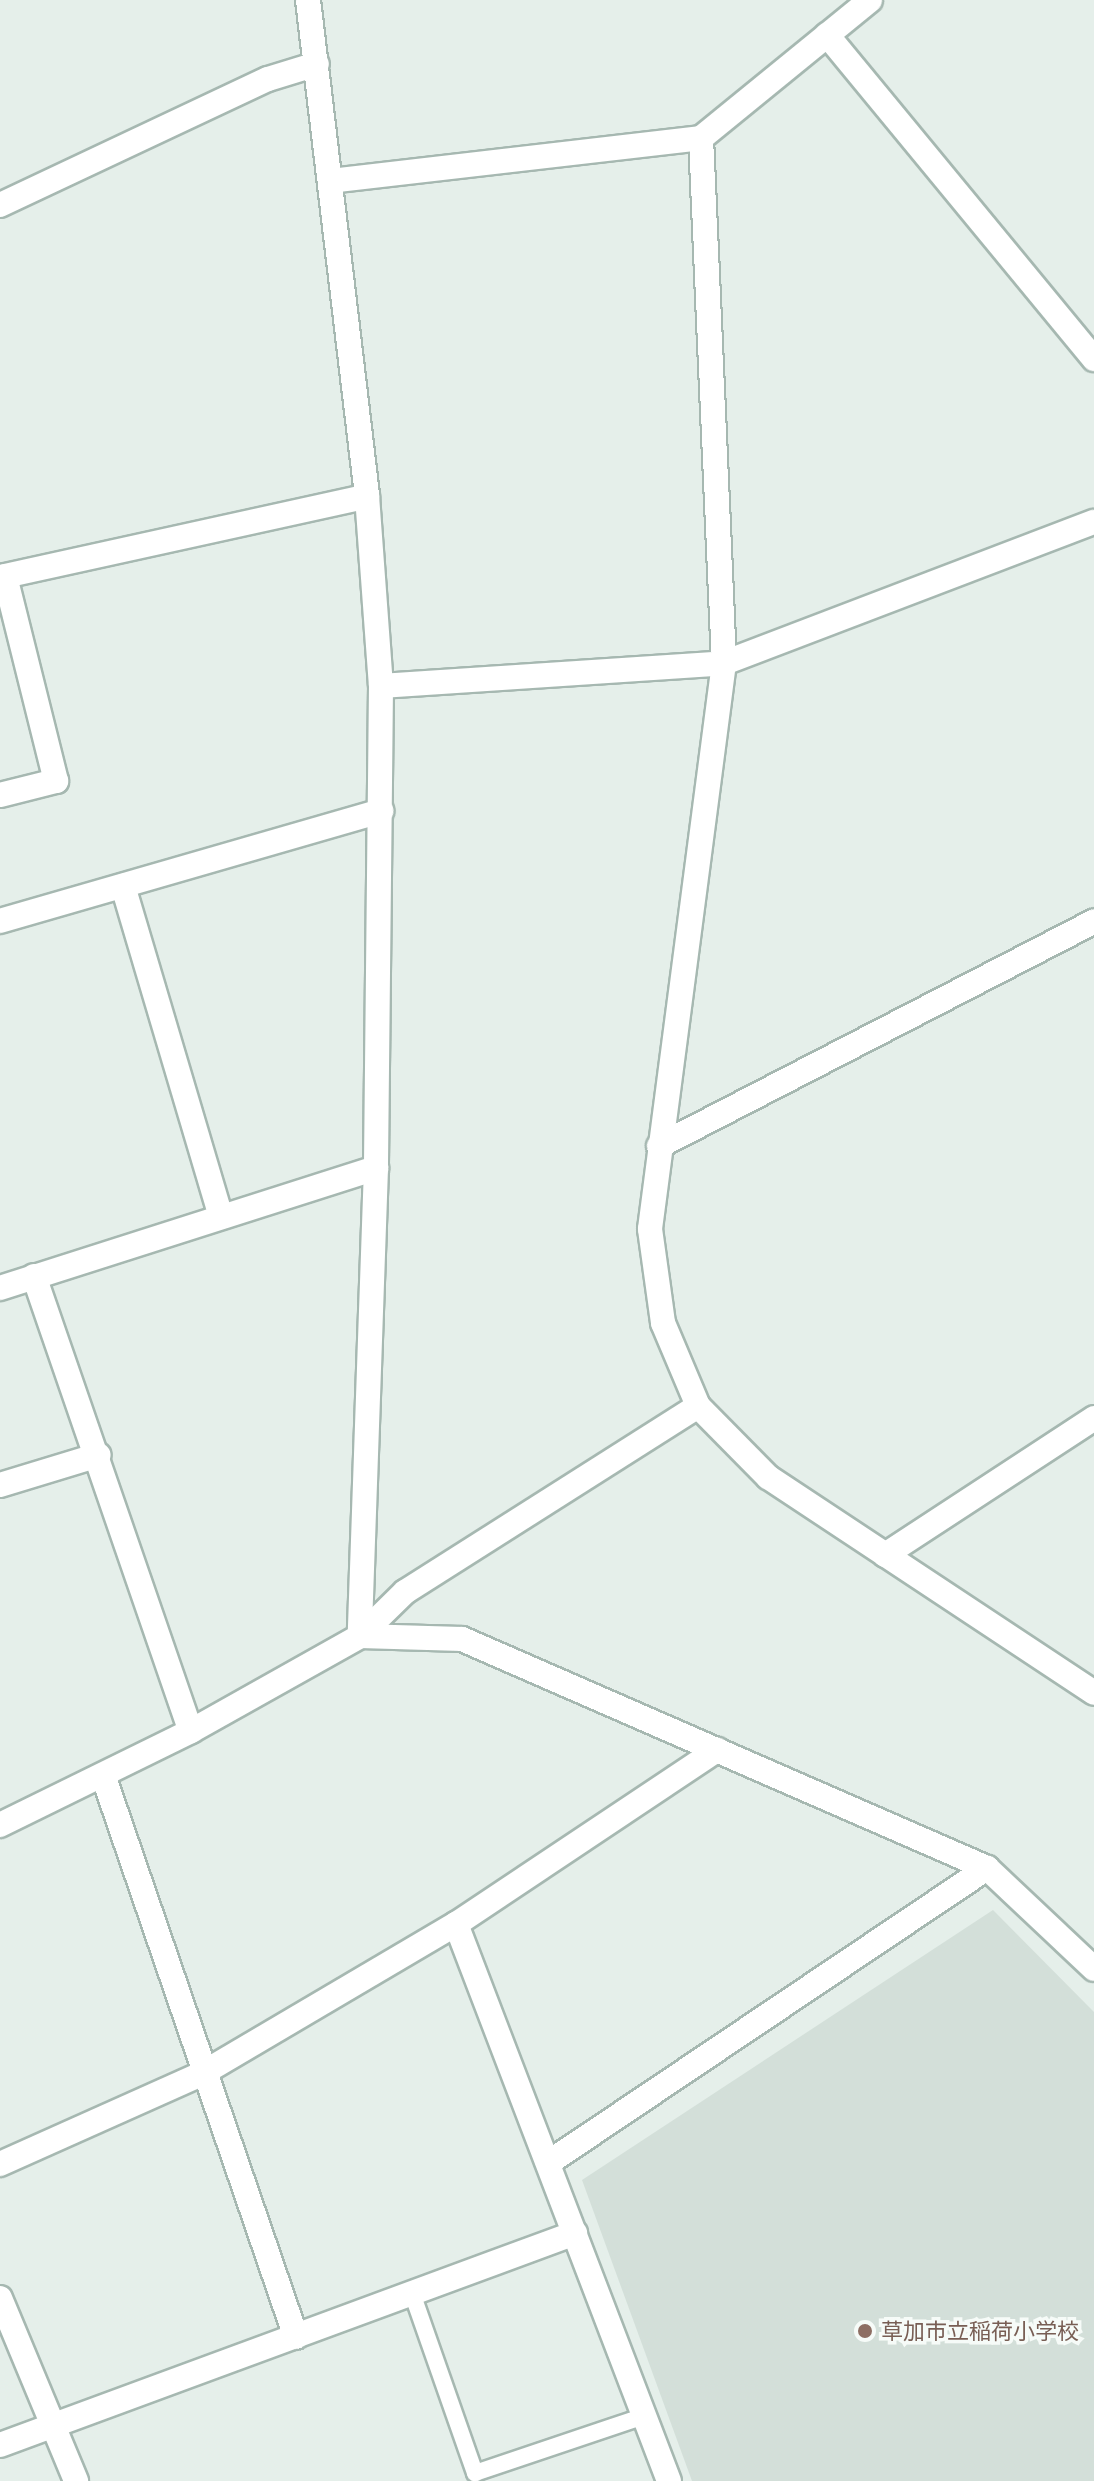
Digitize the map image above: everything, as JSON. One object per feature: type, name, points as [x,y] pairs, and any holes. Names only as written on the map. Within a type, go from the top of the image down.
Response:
[{"type":"street","points":[[308,0],[367,496],[381,686],[376,1168],[360,1636]]},
{"type":"street","points":[[330,181],[701,138],[870,0]]},
{"type":"street","points":[[827,35],[1094,359]]},
{"type":"street","points":[[0,205],[268,79],[317,64]]},
{"type":"street","points":[[701,138],[724,663],[650,1229],[663,1323],[698,1406],[768,1477],[1094,1693]]},
{"type":"street","points":[[0,795],[56,781],[2,577],[367,496]]},
{"type":"street","points":[[381,686],[724,663],[1094,522]]},
{"type":"street","points":[[0,921],[381,811]]},
{"type":"street","points":[[123,886],[221,1217]]},
{"type":"street","points":[[659,1146],[1094,921]]},
{"type":"street","points":[[0,1288],[376,1168]]},
{"type":"street","points":[[34,1276],[99,1455],[191,1731]]},
{"type":"street","points":[[0,1825],[191,1731],[360,1636],[405,1592],[698,1406]]},
{"type":"street","points":[[885,1555],[1094,1418]]},
{"type":"street","points":[[0,1485],[99,1455]]},
{"type":"street","points":[[360,1636],[462,1639],[987,1868],[1094,1969]]},
{"type":"street","points":[[0,2164],[203,2073],[456,1924],[717,1750]]},
{"type":"street","points":[[103,1775],[296,2337]]},
{"type":"street","points":[[548,2163],[987,1868]]},
{"type":"street","points":[[456,1924],[669,2481]]},
{"type":"street","points":[[0,2445],[575,2233]]},
{"type":"street","points":[[0,2298],[76,2481]]},
{"type":"lane","points":[[412,2293],[475,2473],[644,2416]]},
{"type":"shaded area","name":"草加市立稲荷小学校","points":[[993,1910],[1094,2012],[1094,2481],[692,2481],[582,2180]]},
{"type":"place","name":"草加市立稲荷小学校","points":[[865,2331]]}]
